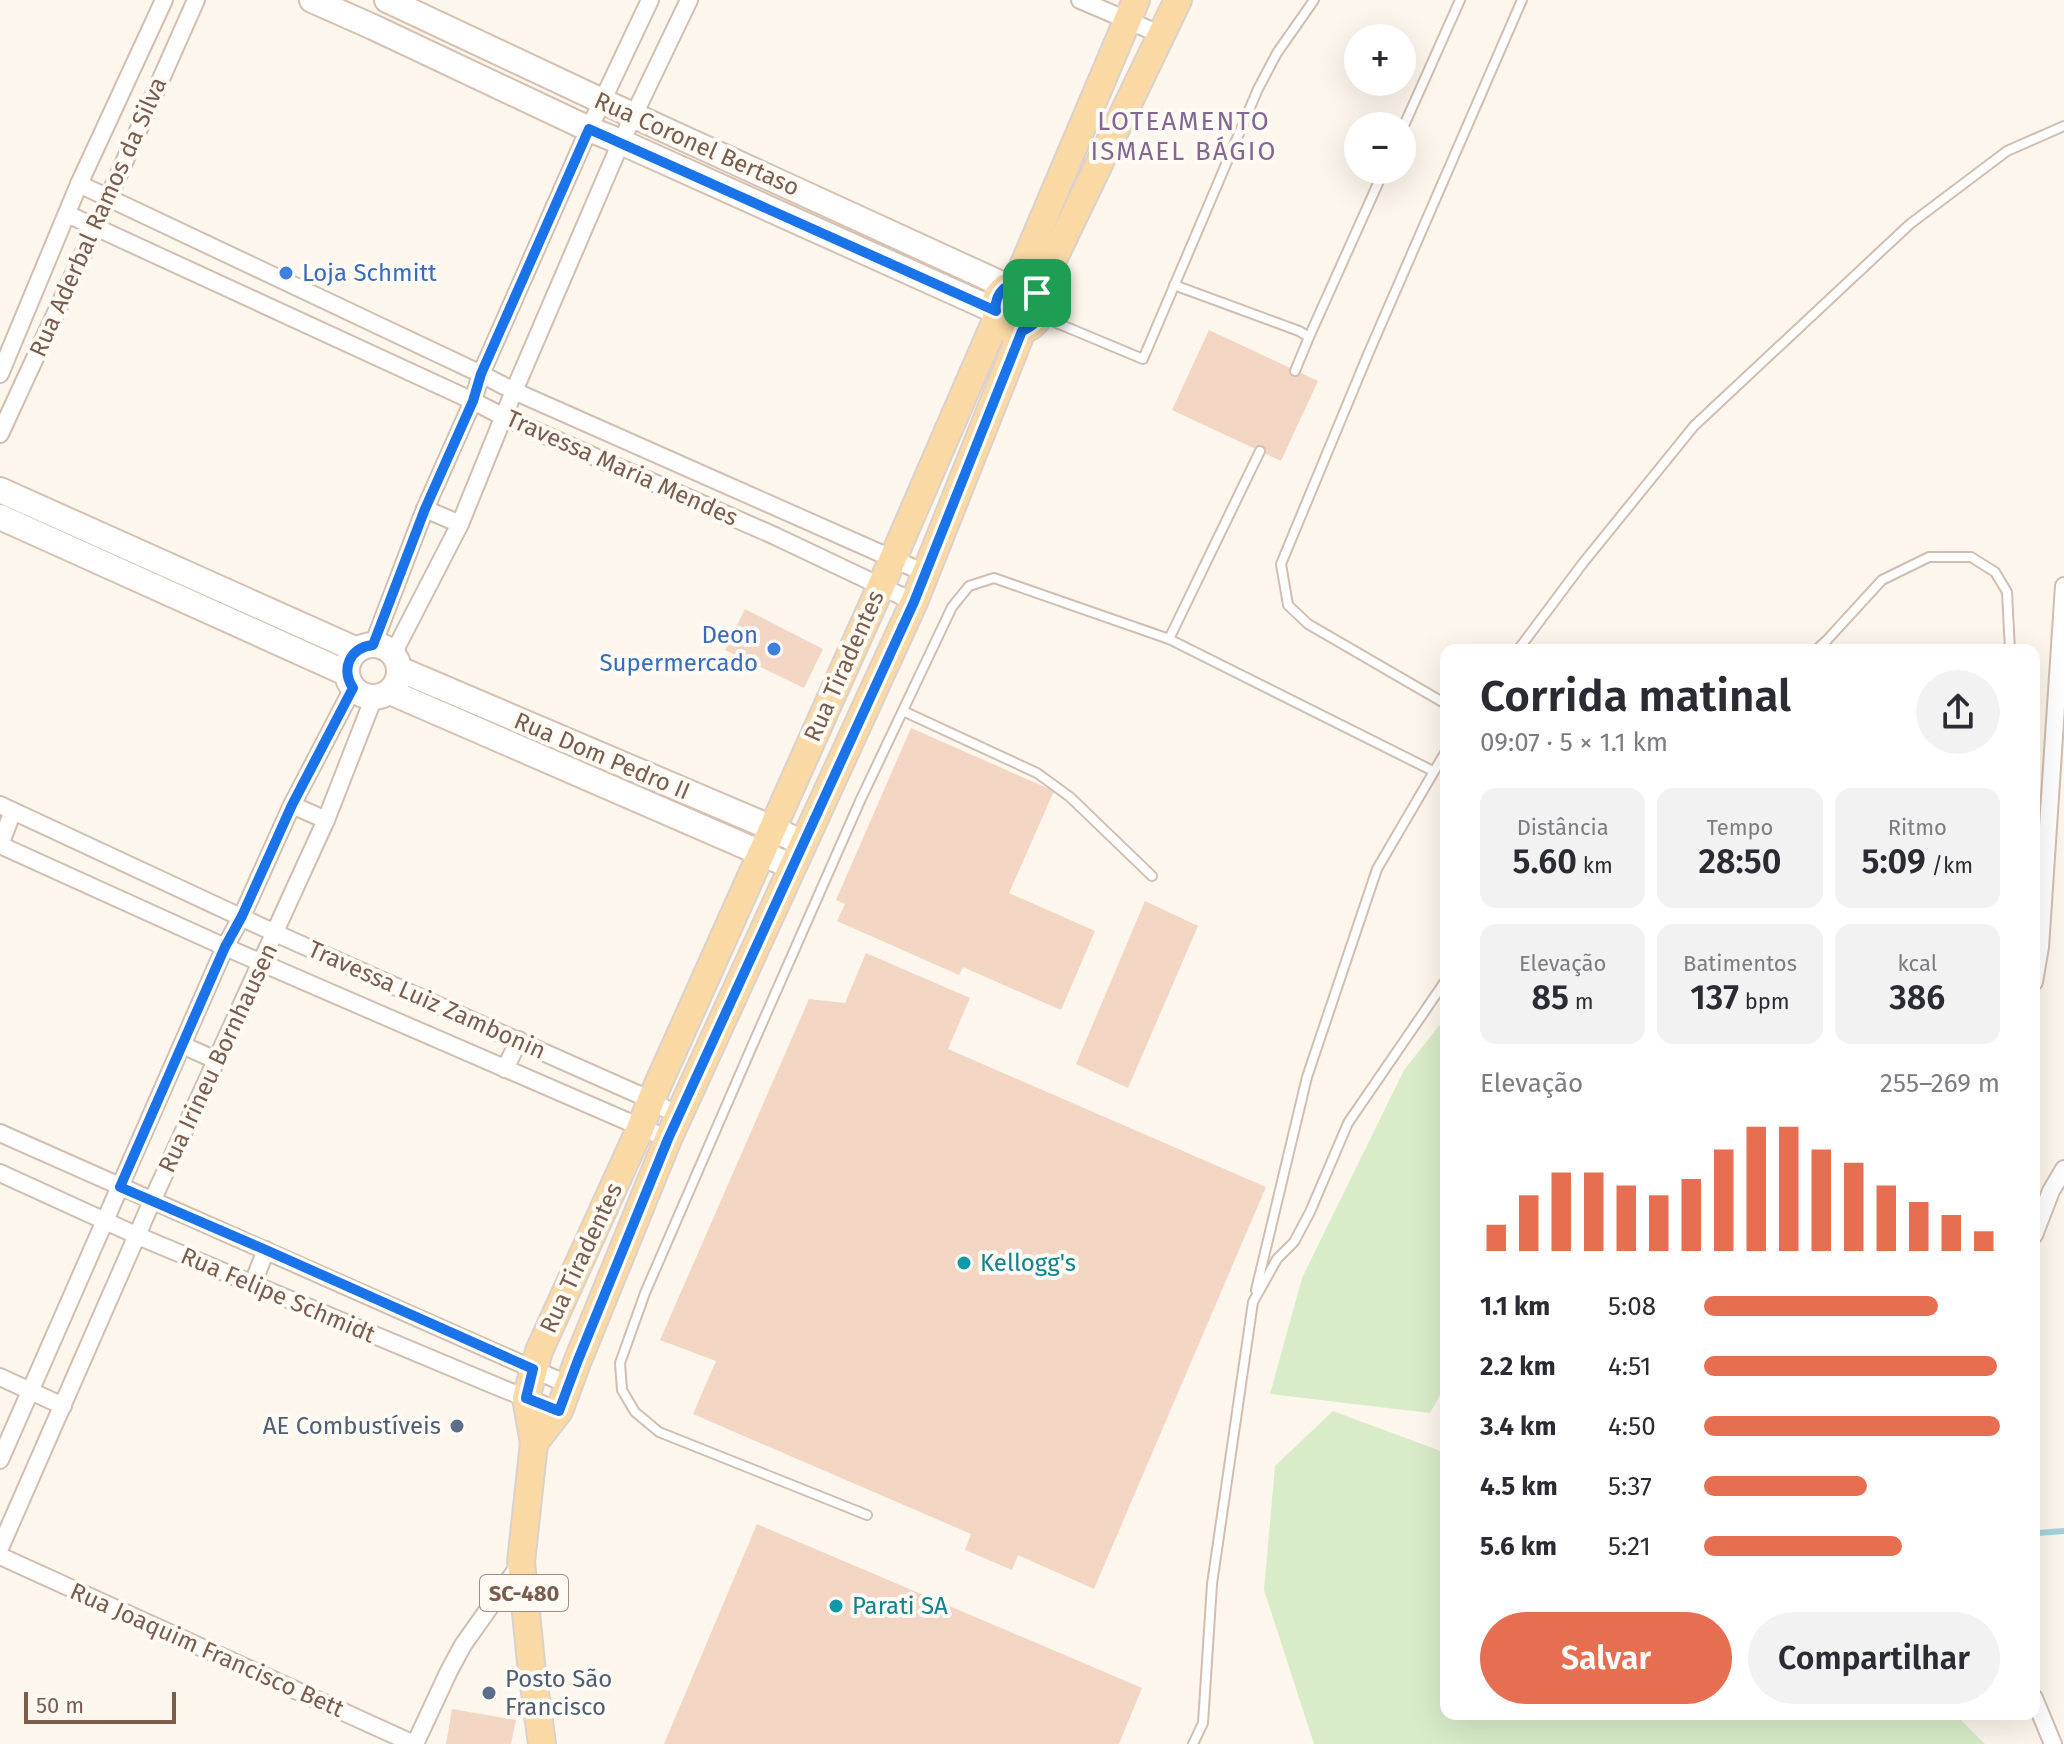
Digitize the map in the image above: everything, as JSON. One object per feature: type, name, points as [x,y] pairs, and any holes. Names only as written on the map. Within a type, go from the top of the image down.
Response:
[{"type":"main road","name":"Rua Tiradentes","points":[[1025,302],[1178,0]]},
{"type":"main road","name":"Rua Tiradentes","points":[[534,1443],[559,1411],[673,1128],[914,602],[1132,10]]},
{"type":"main road","points":[[996,314],[1008,329],[1025,302]]},
{"type":"main road","name":"Rua Tiradentes","points":[[534,1443],[526,1398],[539,1351],[881,586],[996,314]]},
{"type":"main road","name":"SC-480","points":[[534,1443],[521,1562],[542,1744]]},
{"type":"street","name":"Rua Aderbal Ramos da Silva","points":[[0,374],[79,184],[164,0]]},
{"type":"street","name":"Rua Aderbal Ramos da Silva","points":[[0,434],[196,0]]},
{"type":"street","name":"Rua Coronel Bertaso","points":[[312,0],[996,314]]},
{"type":"street","name":"Rua Coronel Bertaso","points":[[386,0],[820,200],[1025,302]]},
{"type":"street","points":[[373,27],[386,0]]},
{"type":"street","name":"Rua Irineu Bornhausen","points":[[0,1548],[152,1201],[326,820],[425,509],[589,129],[650,0]]},
{"type":"street","points":[[1080,0],[1132,10],[1162,35]]},
{"type":"street","name":"Rua Irineu Bornhausen","points":[[0,1460],[225,947],[292,805],[460,524],[514,391],[683,2]]},
{"type":"street","name":"Travessa Maria Mendes","points":[[79,184],[514,391],[925,573]]},
{"type":"street","points":[[809,226],[820,200]]},
{"type":"street","name":"Travessa Maria Mendes","points":[[67,214],[504,417],[775,536],[914,602]]},
{"type":"street","name":"Rua Dom Pedro II","points":[[0,490],[760,854],[798,856]]},
{"type":"street","points":[[425,509],[460,524]]},
{"type":"street","points":[[775,536],[782,509]]},
{"type":"street","name":"Rua Dom Pedro II","points":[[0,517],[373,671],[772,828],[798,856]]},
{"type":"street","points":[[2040,947],[2064,586]]},
{"type":"street","points":[[292,805],[326,820]]},
{"type":"street","points":[[0,845],[6,808]]},
{"type":"street","name":"Travessa Luiz Zambonin","points":[[6,808],[275,933],[651,1100],[673,1128]]},
{"type":"street","name":"Travessa Luiz Zambonin","points":[[0,845],[640,1129],[673,1128]]},
{"type":"street","points":[[505,1069],[519,1040]]},
{"type":"street","points":[[182,1045],[218,1061]]},
{"type":"street","name":"Rua Felipe Schmidt","points":[[0,1133],[569,1385]]},
{"type":"street","points":[[2040,1219],[2064,1169]]},
{"type":"street","name":"Rua Felipe Schmidt","points":[[0,1173],[138,1236],[559,1411]]},
{"type":"street","points":[[253,1283],[266,1250]]},
{"type":"street","points":[[0,1377],[63,1406]]},
{"type":"street","name":"Rua Joaquim Francisco Bett","points":[[0,1556],[415,1744]]},
{"type":"street","points":[[415,1744],[463,1645],[521,1562]]},
{"type":"street","points":[[2040,1720],[2053,1744]]},
{"type":"lane","points":[[1309,337],[1174,285],[1258,89],[1277,53],[1314,0]]},
{"type":"lane","points":[[1410,112],[1460,0]]},
{"type":"lane","points":[[1440,701],[1308,624],[1288,605],[1281,564],[1522,0]]},
{"type":"lane","points":[[1522,644],[1583,563],[1694,426],[1910,224],[2007,151],[2064,126]]},
{"type":"lane","points":[[1295,371],[1378,184]]},
{"type":"lane","name":"Rua Coronel Bertaso","points":[[1025,302],[1143,359],[1174,285]]},
{"type":"lane","points":[[1169,639],[1260,451]]},
{"type":"lane","points":[[1823,644],[1882,580],[1929,557],[1971,557],[1995,572],[2007,592],[2010,644]]},
{"type":"lane","points":[[867,1515],[659,1432],[635,1412],[622,1390],[620,1363],[651,1278],[860,801],[952,607],[969,586],[994,578],[1169,639],[1433,771]]},
{"type":"lane","points":[[903,711],[1037,773],[1070,797],[1152,876]]},
{"type":"lane","points":[[1193,1744],[1203,1723],[1212,1584],[1253,1302],[1307,1077],[1377,869],[1440,760]]},
{"type":"lane","points":[[1253,1302],[1277,1259],[1294,1242],[1310,1212],[1348,1123],[1440,989]]},
{"type":"green space","points":[[1440,1025],[1440,1395],[1430,1413],[1270,1394],[1302,1278],[1404,1070]]},
{"type":"green space","points":[[1333,1411],[1440,1451],[1440,1720],[1961,1720],[1985,1744],[1314,1744],[1264,1590],[1275,1466]]},
{"type":"building","points":[[1209,330],[1318,381],[1281,461],[1172,410]]},
{"type":"building","name":"Deon Supermercado","points":[[745,609],[823,649],[804,688],[725,650]]},
{"type":"building","points":[[911,728],[1054,791],[1009,893],[1095,931],[1061,1010],[963,967],[959,975],[837,921],[845,904],[836,900]]},
{"type":"building","points":[[1145,901],[1198,926],[1128,1088],[1076,1064]]},
{"type":"building","name":"Kellogg's","points":[[866,953],[970,998],[948,1049],[1266,1187],[1094,1589],[1018,1555],[1012,1570],[965,1550],[971,1534],[693,1414],[716,1361],[660,1340],[809,999],[845,1003]]},
{"type":"building","name":"Parati SA","points":[[757,1524],[1142,1688],[1119,1744],[664,1744]]},
{"type":"building","points":[[452,1709],[516,1720],[511,1744],[446,1744]]},
{"type":"waterway","points":[[2040,1533],[2064,1531]]},
{"type":"place","name":"Loja Schmitt","points":[[286,273]]},
{"type":"place","name":"Deon Supermercado","points":[[774,649]]},
{"type":"place","name":"Kellogg's","points":[[964,1263]]},
{"type":"place","name":"AE Combustíveis","points":[[457,1426]]},
{"type":"place","name":"Parati SA","points":[[836,1606]]},
{"type":"place","name":"Posto São Francisco","points":[[489,1693]]},
{"type":"district","name":"LOTEAMENTO ISMAEL BÁGIO","points":[[1184,136]]},
{"type":"route","points":[[589,129],[996,311],[995,303],[1002,289],[1016,283],[1028,286],[1037,293],[1042,305],[1040,316],[1033,326],[1022,331],[914,602],[668,1139],[559,1411],[526,1398],[533,1369],[120,1187],[225,947],[292,805],[353,688],[346,673],[347,664],[357,650],[373,645],[425,509],[473,401],[481,374],[589,129]]}]
